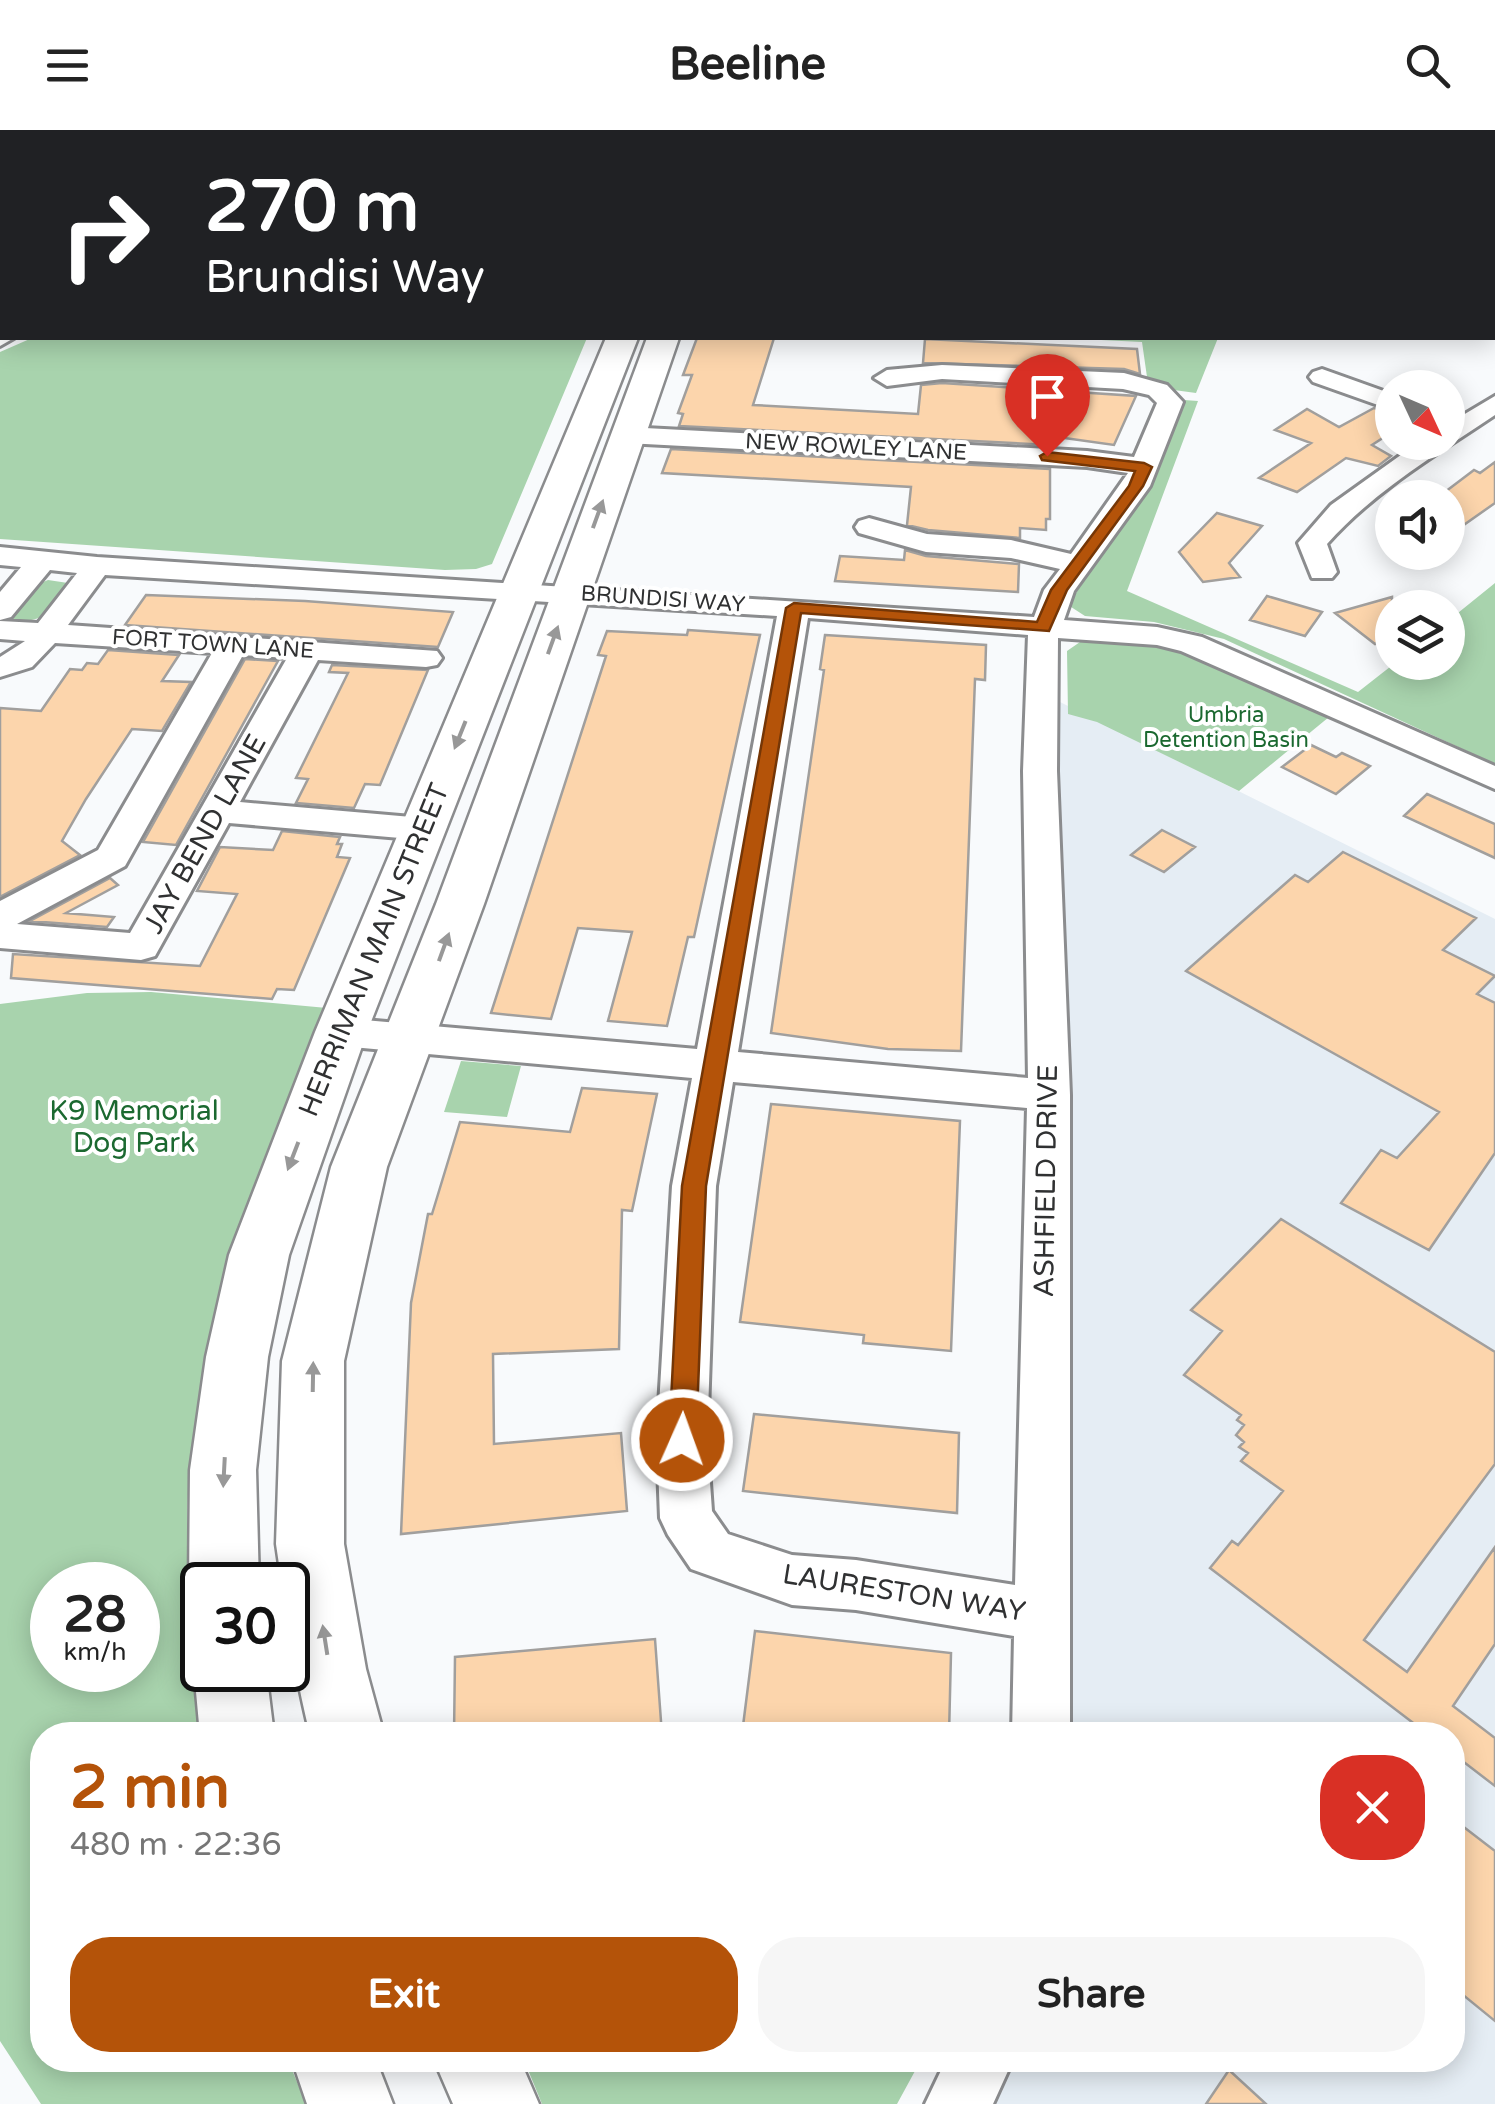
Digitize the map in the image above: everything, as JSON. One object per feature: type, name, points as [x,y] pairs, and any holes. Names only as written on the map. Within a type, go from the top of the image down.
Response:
[{"type":"main road","name":"HERRIMAN MAIN STREET","points":[[224,1562],[223,1470],[236,1357],[259,1255],[341,1032],[621,340]]},
{"type":"main road","name":"HERRIMAN MAIN STREET","points":[[344,1722],[330,1670],[310,1544],[313,1361],[358,1167],[410,1038],[662,340]]},
{"type":"main road","points":[[232,1692],[236,1722]]},
{"type":"main road","points":[[338,2072],[350,2104]]},
{"type":"main road","points":[[481,2072],[496,2104]]},
{"type":"street","points":[[887,378],[942,372],[1124,381],[1161,392],[1168,398],[1169,408],[1136,486],[1059,590],[1043,628]]},
{"type":"street","points":[[1322,377],[1375,396]]},
{"type":"street","points":[[1465,421],[1495,404]]},
{"type":"street","name":"NEW ROWLEY LANE","points":[[626,435],[1087,459],[1144,467]]},
{"type":"street","points":[[1322,572],[1312,544],[1321,532],[1341,511],[1409,460]]},
{"type":"street","points":[[869,527],[926,543],[1012,549],[1078,564]]},
{"type":"street","name":"BRUNDISI WAY","points":[[0,556],[96,566],[570,593],[1157,636],[1191,644],[1495,779]]},
{"type":"street","points":[[0,611],[42,561]]},
{"type":"street","points":[[0,667],[21,660],[96,566]]},
{"type":"street","name":"LAURESTON WAY","points":[[794,608],[694,1186],[682,1440],[686,1518],[710,1552],[792,1580],[856,1585],[1042,1615]]},
{"type":"street","name":"ASHFIELD DRIVE","points":[[1041,1722],[1045,1189],[1050,1095],[1040,771],[1043,628]]},
{"type":"street","name":"FORT TOWN LANE","points":[[0,630],[426,658]]},
{"type":"street","points":[[0,917],[112,858],[233,645]]},
{"type":"street","name":"JAY BEND LANE","points":[[0,935],[141,947],[308,650]]},
{"type":"street","points":[[217,812],[423,828]]},
{"type":"street","points":[[341,1032],[1050,1095]]},
{"type":"street","points":[[958,2104],[974,2072]]},
{"type":"shaded area","points":[[1040,692],[1495,919],[1495,2104],[994,2104],[1003,2090],[1005,2072],[1465,2072],[1465,1722],[1038,1722]]},
{"type":"green space","points":[[27,340],[586,340],[492,564],[445,570],[0,539],[0,352]]},
{"type":"green space","points":[[1101,340],[1217,340],[1196,393],[1174,390],[1147,377],[1142,342]]},
{"type":"green space","points":[[1184,400],[1198,401],[1127,591],[1358,692],[1375,679],[1465,680],[1465,607],[1495,583],[1495,764],[1224,639],[1154,622],[1085,616],[1068,605],[1161,464]]},
{"type":"green space","points":[[48,580],[68,583],[55,607],[33,620],[15,621],[11,616],[36,585]]},
{"type":"green space","name":"Umbria Detention Basin","points":[[1080,642],[1147,644],[1182,652],[1329,717],[1239,791],[1097,722],[1068,714],[1067,651]]},
{"type":"green space","name":"K9 Memorial Dog Park","points":[[151,992],[327,1008],[243,1227],[199,1397],[188,1490],[187,1562],[180,1562],[180,1692],[197,1692],[201,1722],[30,1722],[30,2072],[293,2072],[306,2104],[41,2104],[0,2041],[0,1004],[87,993]]},
{"type":"green space","points":[[461,1061],[521,1066],[507,1117],[444,1112]]},
{"type":"green space","points":[[529,2072],[914,2072],[897,2104],[542,2104]]},
{"type":"building","points":[[696,340],[773,340],[753,405],[918,414],[921,385],[942,383],[1136,396],[1114,445],[1050,436],[1050,445],[679,426],[683,414],[678,413],[692,375],[683,375]]},
{"type":"building","points":[[925,340],[1137,349],[1140,374],[1124,369],[923,363]]},
{"type":"building","points":[[1375,408],[1375,460],[1386,460],[1378,466],[1346,458],[1297,492],[1259,478],[1311,443],[1275,430],[1307,409],[1339,427]]},
{"type":"building","points":[[671,449],[1050,469],[1050,519],[1046,519],[1046,530],[1020,528],[1020,538],[928,530],[907,525],[911,487],[662,473]]},
{"type":"building","points":[[1495,462],[1495,503],[1465,524],[1465,480],[1461,480],[1474,470],[1480,473]]},
{"type":"building","points":[[1217,513],[1262,526],[1229,563],[1240,577],[1203,582],[1179,552]]},
{"type":"building","points":[[905,550],[926,556],[1019,564],[1018,592],[835,581],[840,556],[904,560]]},
{"type":"building","points":[[146,595],[453,612],[438,647],[125,625]]},
{"type":"building","points":[[1267,596],[1322,612],[1305,636],[1250,620]]},
{"type":"building","points":[[1375,602],[1375,644],[1335,613]]},
{"type":"building","points":[[688,630],[760,635],[694,937],[688,937],[667,1026],[608,1021],[632,932],[578,928],[551,1019],[491,1013],[606,656],[598,655],[607,631],[687,635]]},
{"type":"building","points":[[825,635],[986,645],[985,680],[975,679],[961,1051],[888,1049],[771,1033],[824,670],[820,669]]},
{"type":"building","points":[[108,650],[179,655],[162,681],[191,682],[162,731],[132,729],[86,799],[62,841],[80,855],[0,897],[0,708],[41,711],[70,669],[82,670],[87,663],[98,664]]},
{"type":"building","points":[[245,659],[278,661],[176,845],[143,842]]},
{"type":"building","points":[[332,665],[428,670],[380,785],[365,784],[354,808],[296,803],[308,779],[296,778],[348,673],[329,672]]},
{"type":"building","points":[[1311,745],[1370,766],[1336,794],[1282,767]]},
{"type":"building","points":[[1427,794],[1495,824],[1495,858],[1404,816]]},
{"type":"building","points":[[1162,830],[1195,847],[1164,872],[1131,855]]},
{"type":"building","points":[[282,831],[340,837],[337,844],[342,844],[337,857],[350,858],[294,990],[277,989],[272,999],[11,978],[13,954],[200,966],[237,894],[197,891],[220,847],[273,850]]},
{"type":"building","points":[[1343,852],[1476,918],[1443,950],[1495,976],[1477,994],[1495,1003],[1495,1153],[1429,1250],[1341,1203],[1381,1150],[1397,1158],[1439,1112],[1186,971],[1295,875],[1308,882]]},
{"type":"building","points":[[110,878],[118,885],[66,913],[114,917],[107,927],[30,921]]},
{"type":"building","points":[[582,1088],[657,1094],[632,1211],[622,1210],[619,1349],[493,1354],[494,1444],[621,1433],[627,1511],[401,1534],[411,1303],[428,1214],[432,1214],[460,1122],[570,1132]]},
{"type":"building","points":[[771,1104],[960,1121],[951,1351],[863,1343],[864,1335],[740,1322]]},
{"type":"building","points":[[1281,1219],[1495,1352],[1495,1464],[1364,1640],[1407,1672],[1495,1547],[1495,1644],[1453,1706],[1495,1738],[1495,1786],[1465,1763],[1465,1722],[1412,1722],[1210,1568],[1232,1541],[1238,1545],[1283,1491],[1241,1461],[1248,1453],[1239,1447],[1244,1442],[1236,1435],[1244,1425],[1237,1420],[1241,1415],[1184,1375],[1222,1331],[1191,1310]]},
{"type":"building","points":[[754,1414],[959,1433],[957,1513],[743,1491]]},
{"type":"building","points":[[755,1631],[951,1653],[949,1722],[744,1722]]},
{"type":"building","points":[[655,1639],[661,1722],[454,1722],[455,1657]]},
{"type":"building","points":[[1465,1828],[1495,1851],[1495,2021],[1465,1997]]},
{"type":"building","points":[[1231,2072],[1266,2104],[1206,2104]]},
{"type":"route","points":[[682,1440],[694,1186],[794,608],[1043,628],[1059,590],[1136,486],[1144,467],[1047,456]]}]
